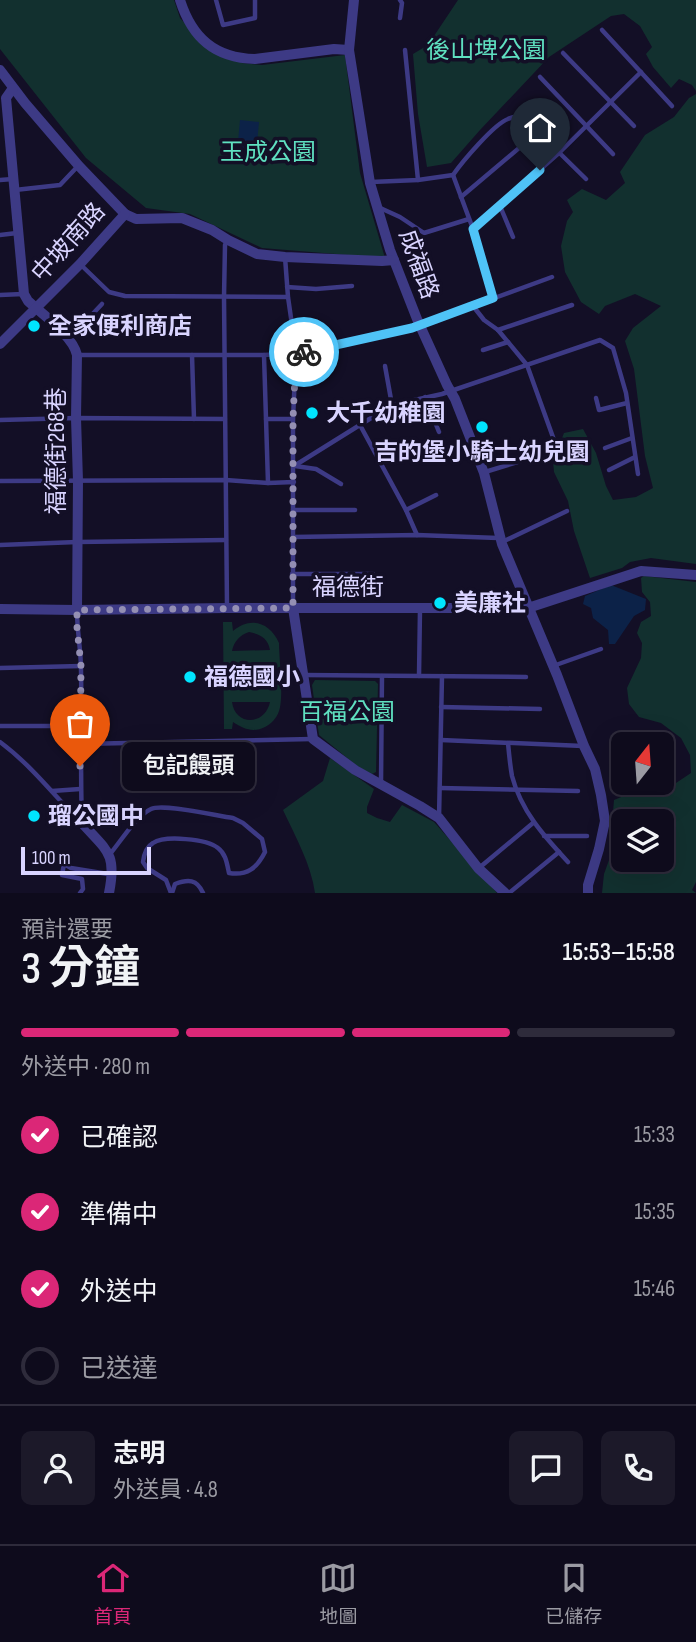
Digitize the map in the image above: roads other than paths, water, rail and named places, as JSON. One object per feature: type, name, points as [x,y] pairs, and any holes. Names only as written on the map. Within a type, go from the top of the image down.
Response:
[{"type":"street","points":[[182,0],[184,12],[201,38],[212,48],[228,55],[255,59],[334,49],[349,50]]},
{"type":"street","name":"成福路","points":[[354,0],[349,50],[370,183],[394,260],[484,472],[501,540],[555,671]]},
{"type":"street","name":"中坡南路","points":[[0,70],[79,166],[125,214],[80,264],[0,344]]},
{"type":"street","points":[[13,88],[6,98],[24,294]]},
{"type":"street","points":[[125,214],[136,219],[182,218],[212,230],[257,254],[394,260]]},
{"type":"street","name":"福德街268巷","points":[[24,294],[76,349],[77,610]]},
{"type":"street","name":"福德街","points":[[0,609],[528,608],[642,571],[696,575]]},
{"type":"street","points":[[293,608],[313,739],[355,770],[439,818],[478,868],[507,893]]},
{"type":"street","points":[[555,671],[595,769],[605,821],[588,893]]},
{"type":"street","points":[[82,823],[110,855],[113,868],[109,893]]},
{"type":"lane","points":[[216,0],[223,25],[255,18],[255,0]]},
{"type":"lane","points":[[400,0],[400,19]]},
{"type":"lane","points":[[602,30],[672,106]]},
{"type":"lane","points":[[405,50],[418,180]]},
{"type":"lane","points":[[563,53],[634,126]]},
{"type":"lane","points":[[473,229],[560,152],[641,72]]},
{"type":"lane","points":[[540,77],[612,154]]},
{"type":"lane","points":[[370,183],[453,175],[498,125],[509,118],[519,117],[560,152],[586,179]]},
{"type":"lane","points":[[461,197],[538,132]]},
{"type":"lane","points":[[14,190],[60,185],[79,166]]},
{"type":"lane","points":[[453,175],[473,229],[493,298]]},
{"type":"lane","points":[[0,180],[13,179]]},
{"type":"lane","points":[[499,205],[513,237]]},
{"type":"lane","points":[[378,207],[400,217],[424,233],[469,219]]},
{"type":"lane","points":[[0,235],[18,233]]},
{"type":"lane","points":[[227,608],[224,297],[225,245],[228,240]]},
{"type":"lane","points":[[285,257],[296,354],[293,419],[293,608]]},
{"type":"lane","points":[[80,264],[109,292],[125,296],[288,297]]},
{"type":"lane","points":[[77,355],[296,354],[412,328],[552,277]]},
{"type":"lane","points":[[287,288],[352,286]]},
{"type":"lane","points":[[0,295],[24,294]]},
{"type":"lane","points":[[69,339],[102,304]]},
{"type":"lane","points":[[498,330],[572,305]]},
{"type":"lane","points":[[472,306],[484,320],[498,330],[527,365],[554,440],[547,453],[484,472]]},
{"type":"lane","points":[[294,466],[392,405],[451,391],[600,340],[613,348],[626,393],[638,474]]},
{"type":"lane","points":[[483,350],[508,342]]},
{"type":"lane","points":[[192,355],[194,419]]},
{"type":"lane","points":[[264,355],[268,483]]},
{"type":"lane","points":[[385,366],[392,405]]},
{"type":"lane","points":[[425,397],[439,432]]},
{"type":"lane","points":[[596,398],[599,410],[627,403]]},
{"type":"lane","points":[[0,420],[225,419]]},
{"type":"lane","points":[[266,419],[293,419]]},
{"type":"lane","points":[[360,425],[417,535]]},
{"type":"lane","points":[[605,448],[632,438]]},
{"type":"lane","points":[[609,470],[635,457]]},
{"type":"lane","points":[[294,466],[316,469],[341,484]]},
{"type":"lane","points":[[0,481],[294,482]]},
{"type":"lane","points":[[406,510],[436,495]]},
{"type":"lane","points":[[293,510],[355,510]]},
{"type":"lane","points":[[293,537],[417,535],[501,540],[567,511]]},
{"type":"lane","points":[[0,545],[226,540]]},
{"type":"lane","points":[[292,574],[373,575]]},
{"type":"lane","points":[[419,676],[420,608]]},
{"type":"lane","points":[[77,610],[81,666],[82,823]]},
{"type":"lane","points":[[555,671],[601,649]]},
{"type":"lane","points":[[0,668],[81,666]]},
{"type":"lane","points":[[303,675],[526,677]]},
{"type":"lane","points":[[381,785],[382,676]]},
{"type":"lane","points":[[439,818],[442,676]]},
{"type":"lane","points":[[441,706],[540,709]]},
{"type":"lane","points":[[0,726],[81,726]]},
{"type":"lane","points":[[80,744],[313,739]]},
{"type":"lane","points":[[441,740],[584,746]]},
{"type":"lane","points":[[0,742],[37,774],[82,823]]},
{"type":"lane","points":[[508,743],[516,790],[533,823],[568,862]]},
{"type":"lane","points":[[440,788],[578,791]]},
{"type":"lane","points":[[51,792],[80,789]]},
{"type":"lane","points":[[110,855],[140,817],[152,808],[164,807],[233,818],[262,839],[265,852],[261,860],[248,872],[240,875],[229,873],[225,856],[219,848],[209,843],[179,838],[152,843],[144,852],[143,862],[147,868],[166,880],[171,893]]},
{"type":"lane","points":[[478,868],[533,823]]},
{"type":"lane","points":[[544,836],[587,836]]},
{"type":"lane","points":[[507,893],[559,852]]},
{"type":"lane","points":[[80,893],[83,888],[82,879],[62,875],[64,864],[71,868],[108,874],[113,868]]},
{"type":"lane","points":[[171,893],[175,884],[192,880],[203,893]]},
{"type":"water","points":[[240,120],[259,122],[256,154],[237,152]]},
{"type":"water","points":[[611,585],[646,599],[645,610],[634,616],[615,644],[609,644],[608,630],[593,618],[591,608],[583,604],[585,596]]},
{"type":"place","name":"全家便利商店","points":[[34,326]]},
{"type":"place","name":"大千幼稚園","points":[[312,413]]},
{"type":"place","name":"吉的堡小騎士幼兒園","points":[[482,427]]},
{"type":"place","name":"美廉社","points":[[440,603]]},
{"type":"place","name":"福德國小","points":[[190,677]]},
{"type":"place","name":"包記饅頭","points":[[80,766]]},
{"type":"place","name":"瑠公國中","points":[[34,816]]},
{"type":"park label","name":"後山埤公園","points":[[486,50]]},
{"type":"park label","name":"玉成公園","points":[[268,152]]},
{"type":"park label","name":"百福公園","points":[[347,712]]}]
